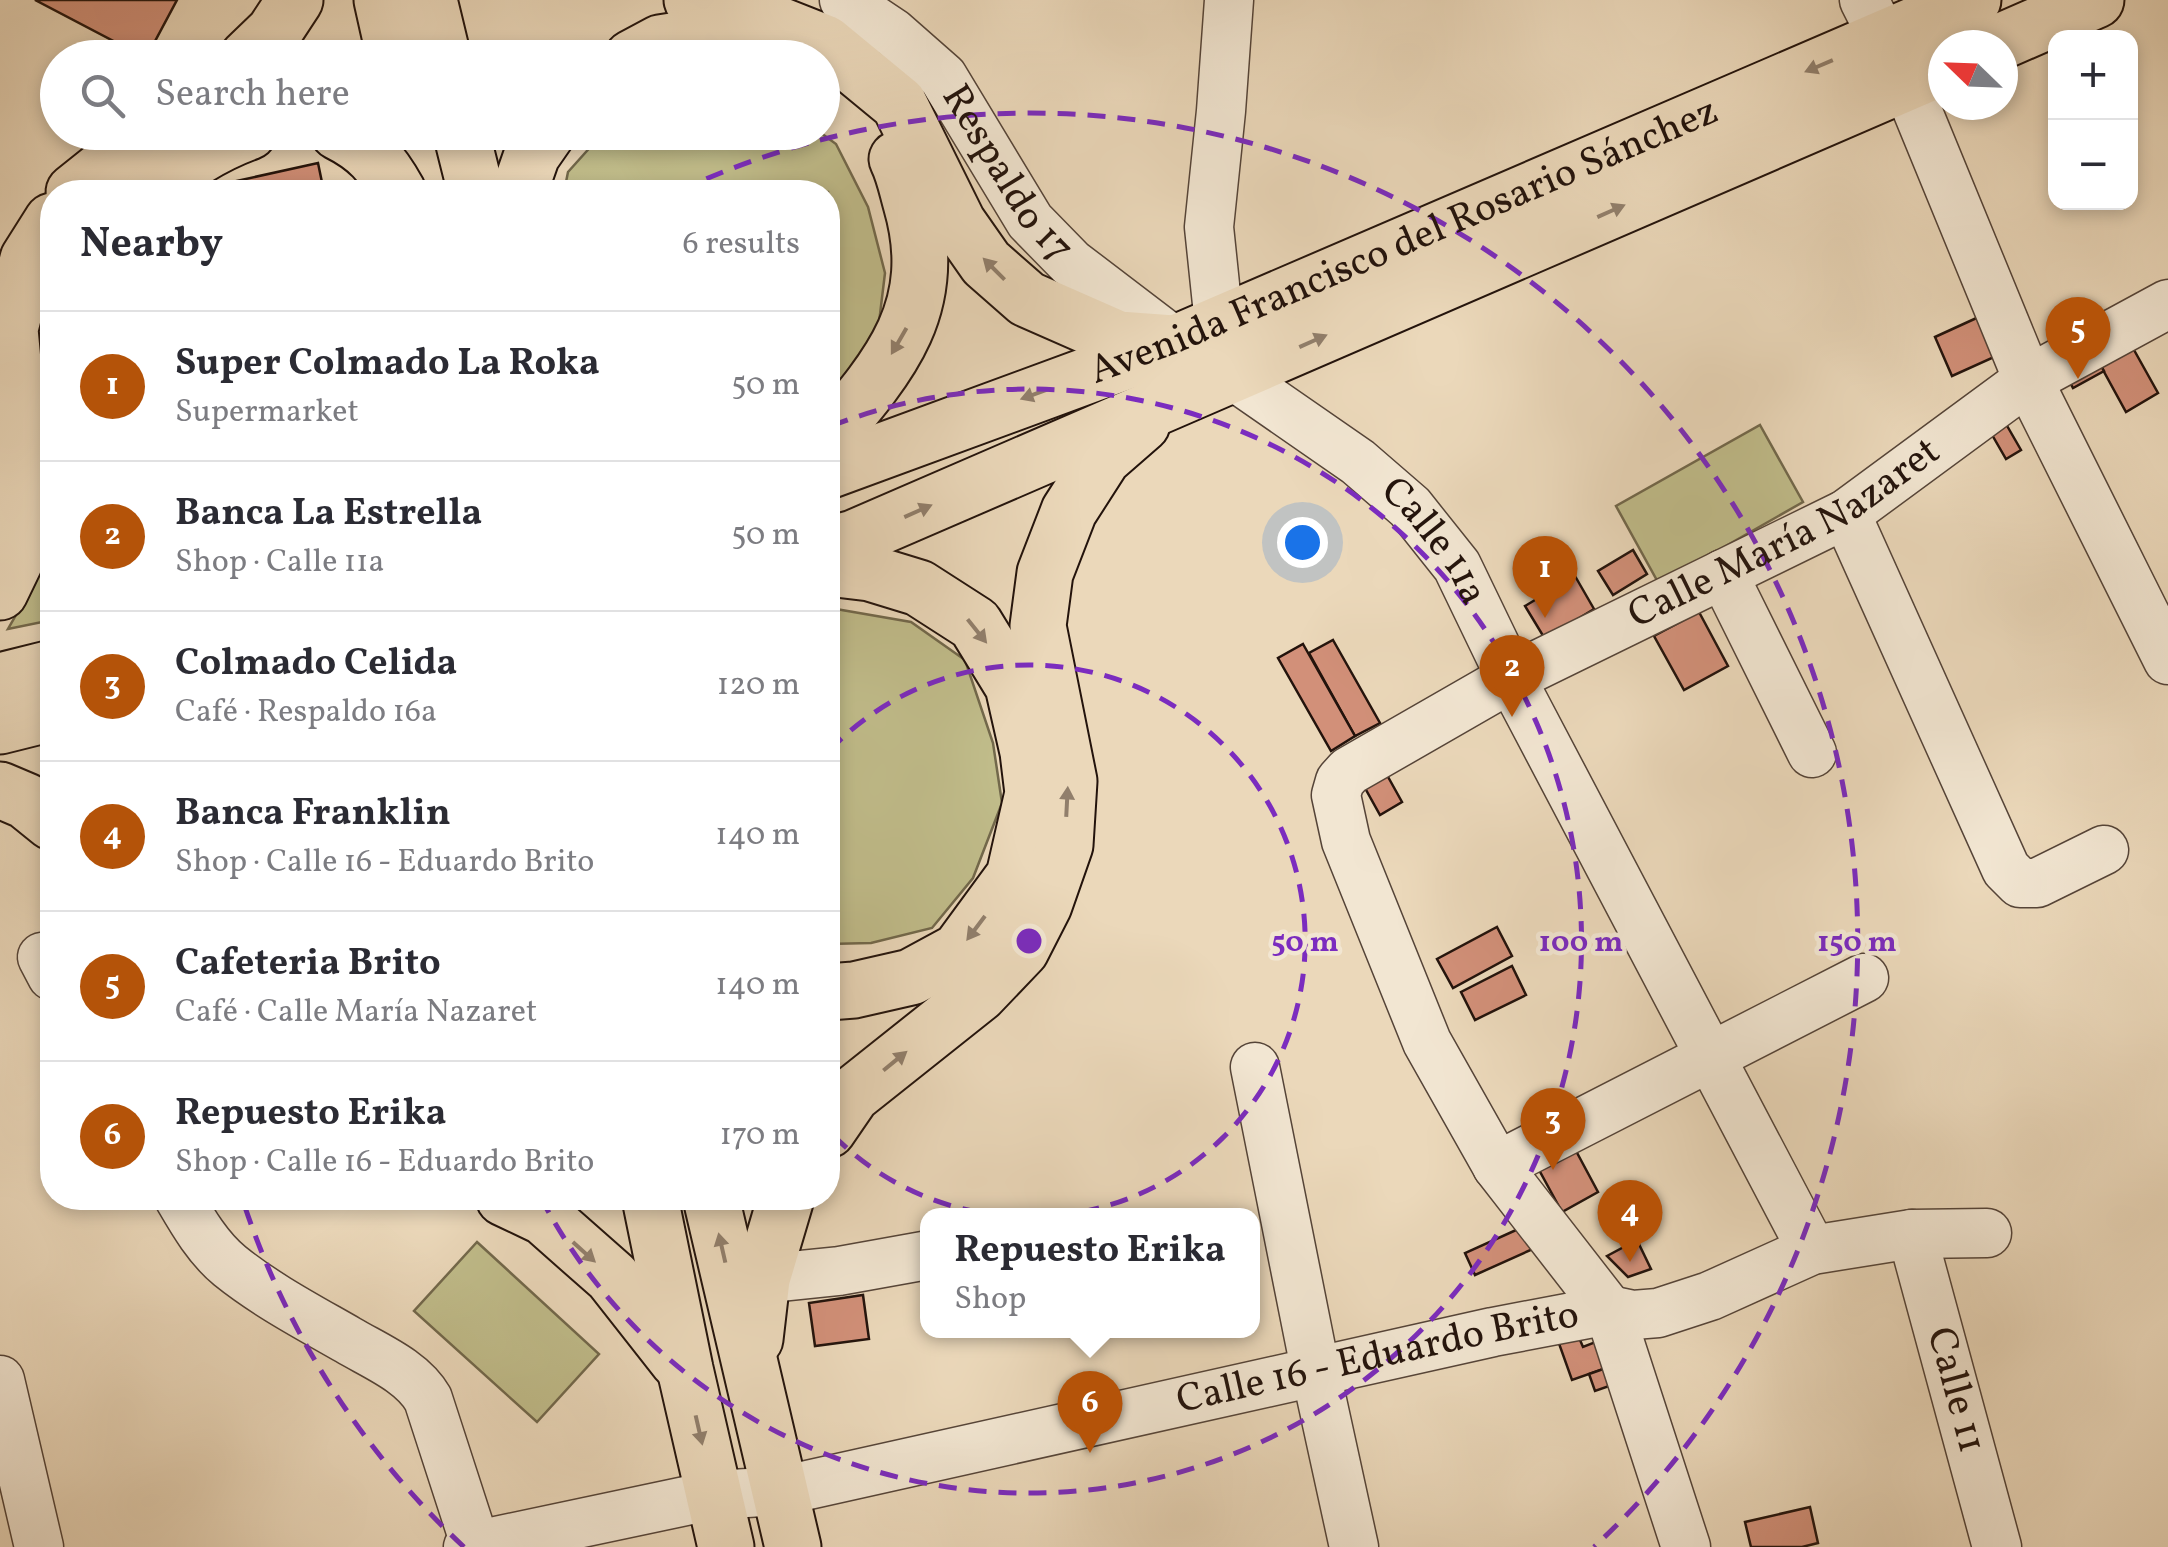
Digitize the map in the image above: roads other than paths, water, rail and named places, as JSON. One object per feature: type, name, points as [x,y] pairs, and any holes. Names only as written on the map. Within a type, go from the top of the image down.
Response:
[{"type":"main road","points":[[266,40],[295,0]]},
{"type":"main road","points":[[382,0],[390,40]]},
{"type":"main road","points":[[429,0],[439,40]]},
{"type":"main road","name":"Avenida Francisco del Rosario Sánchez","points":[[840,542],[1234,376],[1899,47],[1973,0]]},
{"type":"main road","points":[[2018,34],[2096,0]]},
{"type":"main road","points":[[665,40],[717,10],[815,40]]},
{"type":"main road","points":[[717,10],[760,40]]},
{"type":"main road","name":"Avenida Francisco del Rosario Sánchez","points":[[840,467],[1198,333],[1899,47]]},
{"type":"main road","points":[[840,56],[898,104],[958,223],[986,263],[1027,299],[1118,339],[1198,333]]},
{"type":"main road","points":[[840,85],[870,110],[900,164],[919,230],[922,270],[911,320],[876,381],[840,424]]},
{"type":"main road","points":[[89,180],[127,150]]},
{"type":"main road","points":[[166,180],[212,150]]},
{"type":"main road","points":[[366,150],[383,165],[391,180]]},
{"type":"main road","points":[[416,150],[422,180]]},
{"type":"main road","points":[[466,150],[473,180]]},
{"type":"main road","points":[[523,180],[535,150]]},
{"type":"main road","points":[[0,592],[15,562],[24,490],[10,329],[28,259],[40,240]]},
{"type":"main road","points":[[840,1112],[852,1095],[979,994],[1021,950],[1044,905],[1065,845],[1069,782],[1038,626],[1046,573],[1069,511],[1102,458],[1170,400]]},
{"type":"main road","points":[[840,569],[870,573],[919,588],[976,624],[1013,686],[1028,752],[1032,793],[1014,876],[959,952],[911,978],[840,991]]},
{"type":"main road","points":[[0,681],[40,671]]},
{"type":"main road","points":[[0,726],[40,717]]},
{"type":"main road","points":[[0,790],[26,801],[40,812]]},
{"type":"main road","points":[[529,1210],[544,1217],[612,1277],[685,1369]]},
{"type":"main road","points":[[652,1210],[720,1521]]},
{"type":"main road","points":[[714,1210],[793,1547]]},
{"type":"main road","points":[[751,1372],[762,1279],[782,1210]]},
{"type":"street","name":"Respaldo 17","points":[[844,0],[893,33],[943,77],[1030,221],[1072,263],[1198,333]]},
{"type":"street","points":[[1198,333],[1237,3]]},
{"type":"street","points":[[1899,47],[2028,380],[2168,660]]},
{"type":"street","name":"Calle María Nazaret","points":[[1497,1166],[1428,1042],[1346,841],[1336,795],[1340,782],[1350,771],[1511,678],[1846,514],[2028,380],[2168,304]]},
{"type":"street","name":"Calle 11a","points":[[1234,376],[1358,462],[1410,507],[1457,566],[1511,678],[1812,1250]]},
{"type":"street","points":[[1846,514],[2006,869],[2020,883],[2037,883],[2104,850]]},
{"type":"street","points":[[1722,574],[1812,753]]},
{"type":"street","points":[[1686,1547],[1609,1310],[1497,1166],[1864,978]]},
{"type":"street","points":[[1255,1067],[1354,1547]]},
{"type":"street","points":[[187,1210],[229,1265],[420,1386],[428,1400],[473,1546]]},
{"type":"street","name":"Calle 16 - Eduardo Brito","points":[[473,1546],[720,1521],[781,1491],[1494,1332],[1609,1310],[1633,1316],[1658,1313],[1710,1296],[1812,1250],[1912,1234],[1987,1233]]},
{"type":"street","name":"Calle 11","points":[[1912,1234],[1997,1547]]},
{"type":"street","points":[[762,1279],[920,1255]]},
{"type":"street","points":[[0,1380],[39,1547]]},
{"type":"place","name":"Cafeteria Brito","points":[[2078,379]]},
{"type":"place","name":"Super Colmado La Roka","points":[[1545,618]]},
{"type":"place","name":"Banca La Estrella","points":[[1512,717]]},
{"type":"place","name":"Colmado Celida","points":[[1553,1170]]},
{"type":"place","name":"Banca Franklin","points":[[1630,1262]]},
{"type":"place","name":"Repuesto Erika","points":[[1090,1453]]}]
